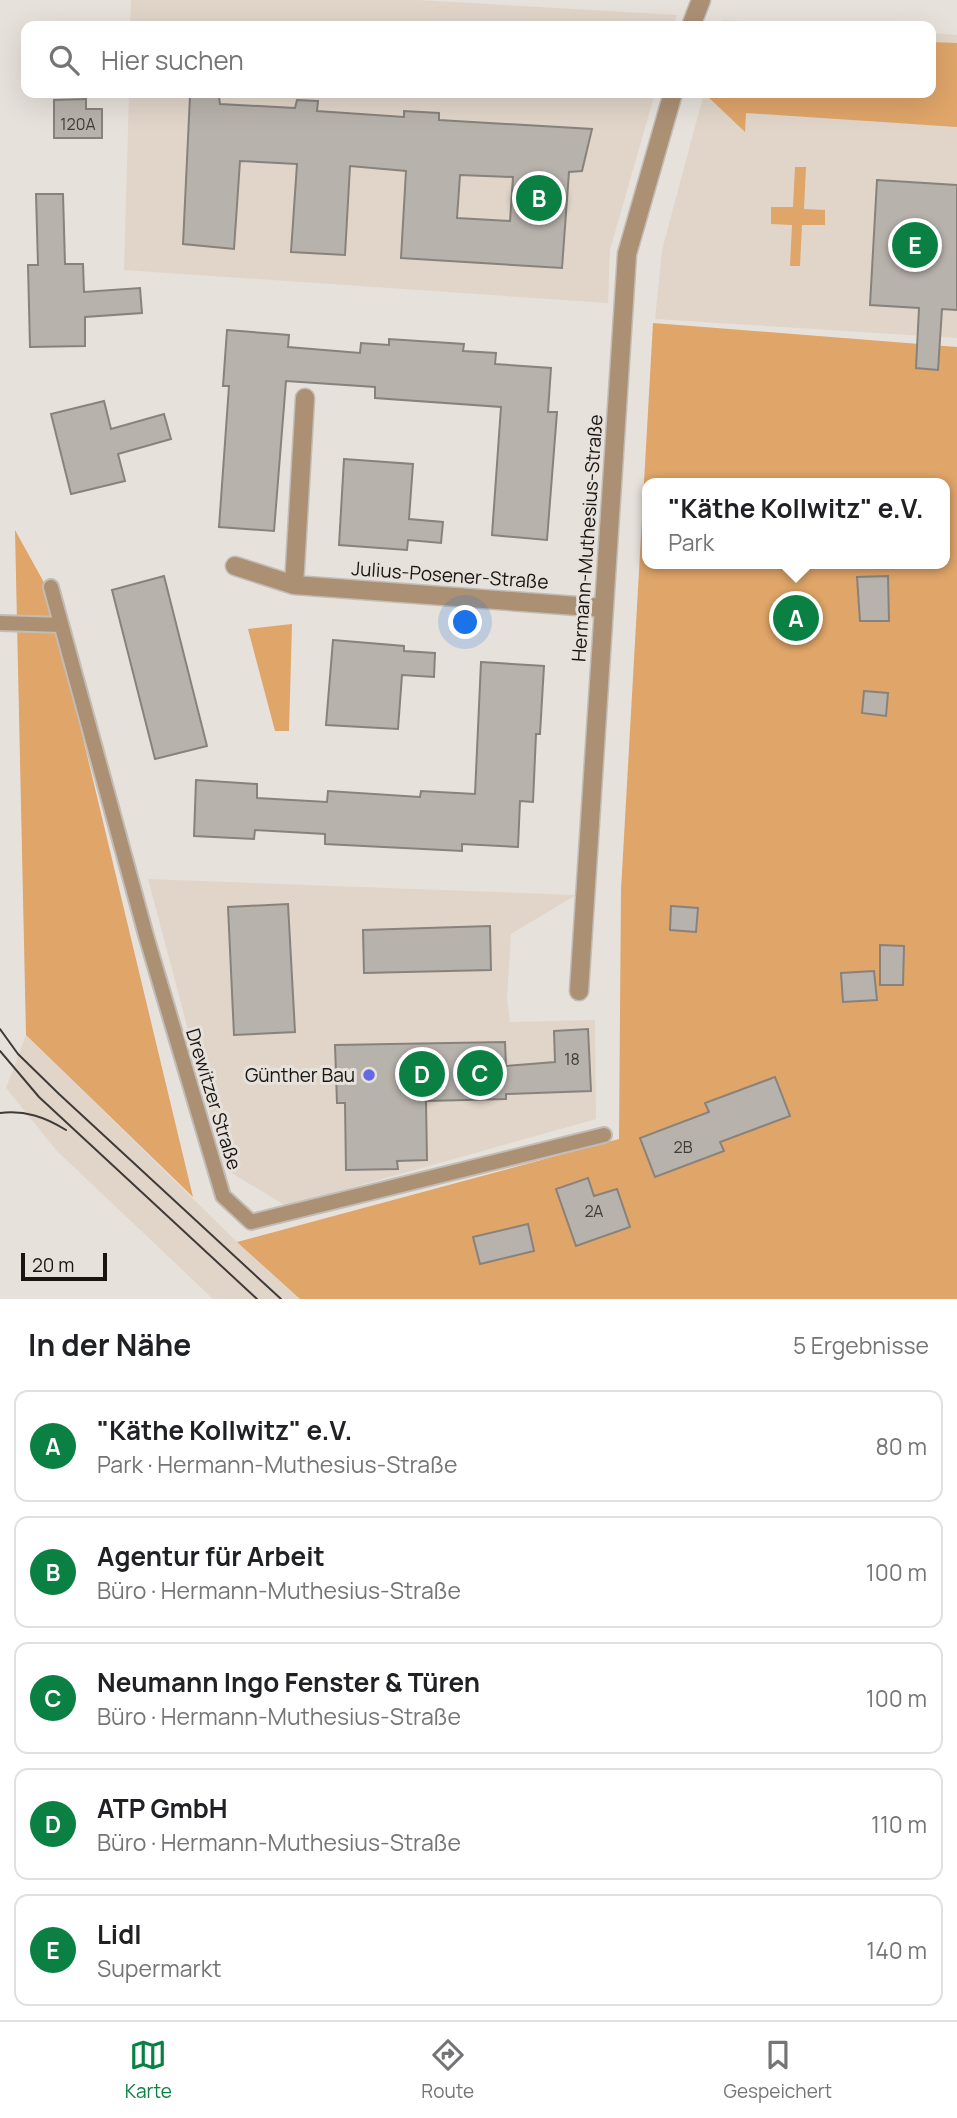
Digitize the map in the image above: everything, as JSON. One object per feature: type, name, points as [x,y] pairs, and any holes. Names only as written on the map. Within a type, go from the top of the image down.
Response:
[{"type":"street","points":[[693,21],[701,0]]},
{"type":"street","name":"Hermann-Muthesius-Straße","points":[[579,991],[627,254],[672,98]]},
{"type":"street","points":[[294,585],[305,398]]},
{"type":"street","name":"Julius-Posener-Straße","points":[[235,566],[294,585],[604,608]]},
{"type":"lane","name":"Drewitzer Straße","points":[[51,587],[147,939],[223,1196],[251,1222],[604,1135]]},
{"type":"lane","points":[[0,623],[61,625]]},
{"type":"shaded area","points":[[131,0],[419,0],[677,15],[675,21],[130,21]]},
{"type":"shaded area","points":[[936,33],[957,35],[957,338],[655,319],[662,250],[703,98],[936,98]]},
{"type":"shaded area","points":[[936,42],[957,43],[957,127],[746,113],[745,132],[709,98],[936,98]]},
{"type":"shaded area","points":[[129,98],[654,98],[610,250],[608,303],[124,270]]},
{"type":"shaded area","points":[[795,167],[806,167],[804,209],[825,210],[825,225],[802,225],[800,266],[790,266],[792,225],[771,224],[771,207],[793,207]]},
{"type":"shaded area","points":[[653,323],[957,347],[957,1299],[300,1299],[237,1242],[619,1139],[621,890],[642,518],[642,569],[950,569],[950,478],[644,478]]},
{"type":"shaded area","points":[[15,530],[47,588],[193,1197],[26,1035]]},
{"type":"shaded area","points":[[292,624],[289,731],[275,731],[248,629]]},
{"type":"shaded area","points":[[148,879],[576,895],[511,934],[507,998],[510,1022],[595,1020],[596,1119],[286,1206],[225,1169]]},
{"type":"shaded area","points":[[26,1035],[237,1242],[300,1299],[213,1299],[57,1151],[6,1088]]},
{"type":"building","points":[[190,98],[219,98],[220,104],[295,108],[297,100],[318,101],[317,111],[404,117],[404,111],[439,113],[439,120],[592,129],[582,171],[569,172],[562,268],[401,258],[406,171],[350,166],[345,255],[291,252],[297,164],[240,161],[234,249],[183,244]],"holes":[[[460,175],[513,177],[510,221],[457,218]]]},
{"type":"building","points":[[86,99],[86,109],[102,109],[102,138],[54,138],[54,100]]},
{"type":"building","points":[[877,180],[957,185],[957,310],[942,309],[938,370],[916,368],[919,308],[870,305]]},
{"type":"building","points":[[36,194],[63,194],[65,264],[83,264],[84,292],[140,288],[142,313],[85,317],[85,346],[30,347],[28,265],[38,265]]},
{"type":"building","points":[[227,330],[289,335],[288,347],[360,353],[361,343],[389,345],[389,339],[464,344],[463,351],[496,353],[495,364],[551,368],[548,412],[557,412],[547,540],[492,535],[501,407],[375,398],[375,387],[286,381],[274,531],[219,527],[229,386],[223,386]]},
{"type":"building","points":[[104,401],[111,429],[164,414],[171,439],[118,454],[125,481],[71,494],[51,414]]},
{"type":"building","points":[[344,459],[413,464],[409,519],[443,522],[441,543],[408,540],[407,550],[339,545]]},
{"type":"building","points":[[164,576],[207,746],[155,759],[112,590]]},
{"type":"building","points":[[888,576],[889,621],[860,621],[857,577]]},
{"type":"building","points":[[333,640],[404,646],[404,651],[435,653],[434,677],[402,675],[398,729],[326,725]]},
{"type":"building","points":[[481,662],[544,666],[540,734],[536,734],[533,802],[520,801],[518,847],[462,844],[462,851],[325,844],[325,834],[255,830],[254,839],[194,836],[196,780],[257,784],[257,798],[327,802],[328,791],[420,797],[421,791],[475,794]]},
{"type":"building","points":[[864,691],[888,693],[886,716],[862,713]]},
{"type":"building","points":[[288,904],[295,1032],[234,1035],[228,907]]},
{"type":"building","points":[[671,906],[698,908],[696,932],[670,930]]},
{"type":"building","points":[[490,926],[491,970],[364,973],[363,930]]},
{"type":"building","points":[[880,945],[904,946],[903,985],[880,985]]},
{"type":"building","points":[[874,971],[877,1000],[843,1002],[841,973]]},
{"type":"building","points":[[588,1029],[591,1091],[506,1094],[506,1099],[426,1101],[427,1160],[397,1161],[398,1169],[346,1170],[345,1103],[337,1103],[335,1045],[505,1042],[506,1066],[555,1062],[554,1031]]},
{"type":"building","points":[[775,1077],[790,1116],[720,1142],[724,1151],[655,1177],[640,1138],[709,1112],[705,1103]]},
{"type":"building","points":[[588,1178],[594,1196],[617,1189],[630,1227],[576,1246],[556,1189]]},
{"type":"building","points":[[528,1224],[534,1251],[480,1264],[473,1237]]},
{"type":"tram line","points":[[0,1029],[18,1054],[59,1094],[281,1299]]},
{"type":"tram line","points":[[0,1051],[39,1097],[257,1299]]},
{"type":"tram line","points":[[0,1113],[34,1116],[66,1130]]},
{"type":"place","name":"Agentur für Arbeit","points":[[539,198]]},
{"type":"place","name":"Lidl","points":[[915,245]]},
{"type":"place","name":"\"Käthe Kollwitz\" e.V.","points":[[796,618]]},
{"type":"place","name":"Neumann Ingo Fenster & Türen","points":[[480,1073]]},
{"type":"place","name":"ATP GmbH","points":[[422,1074]]},
{"type":"place","name":"Günther Bau","points":[[369,1075]]}]
